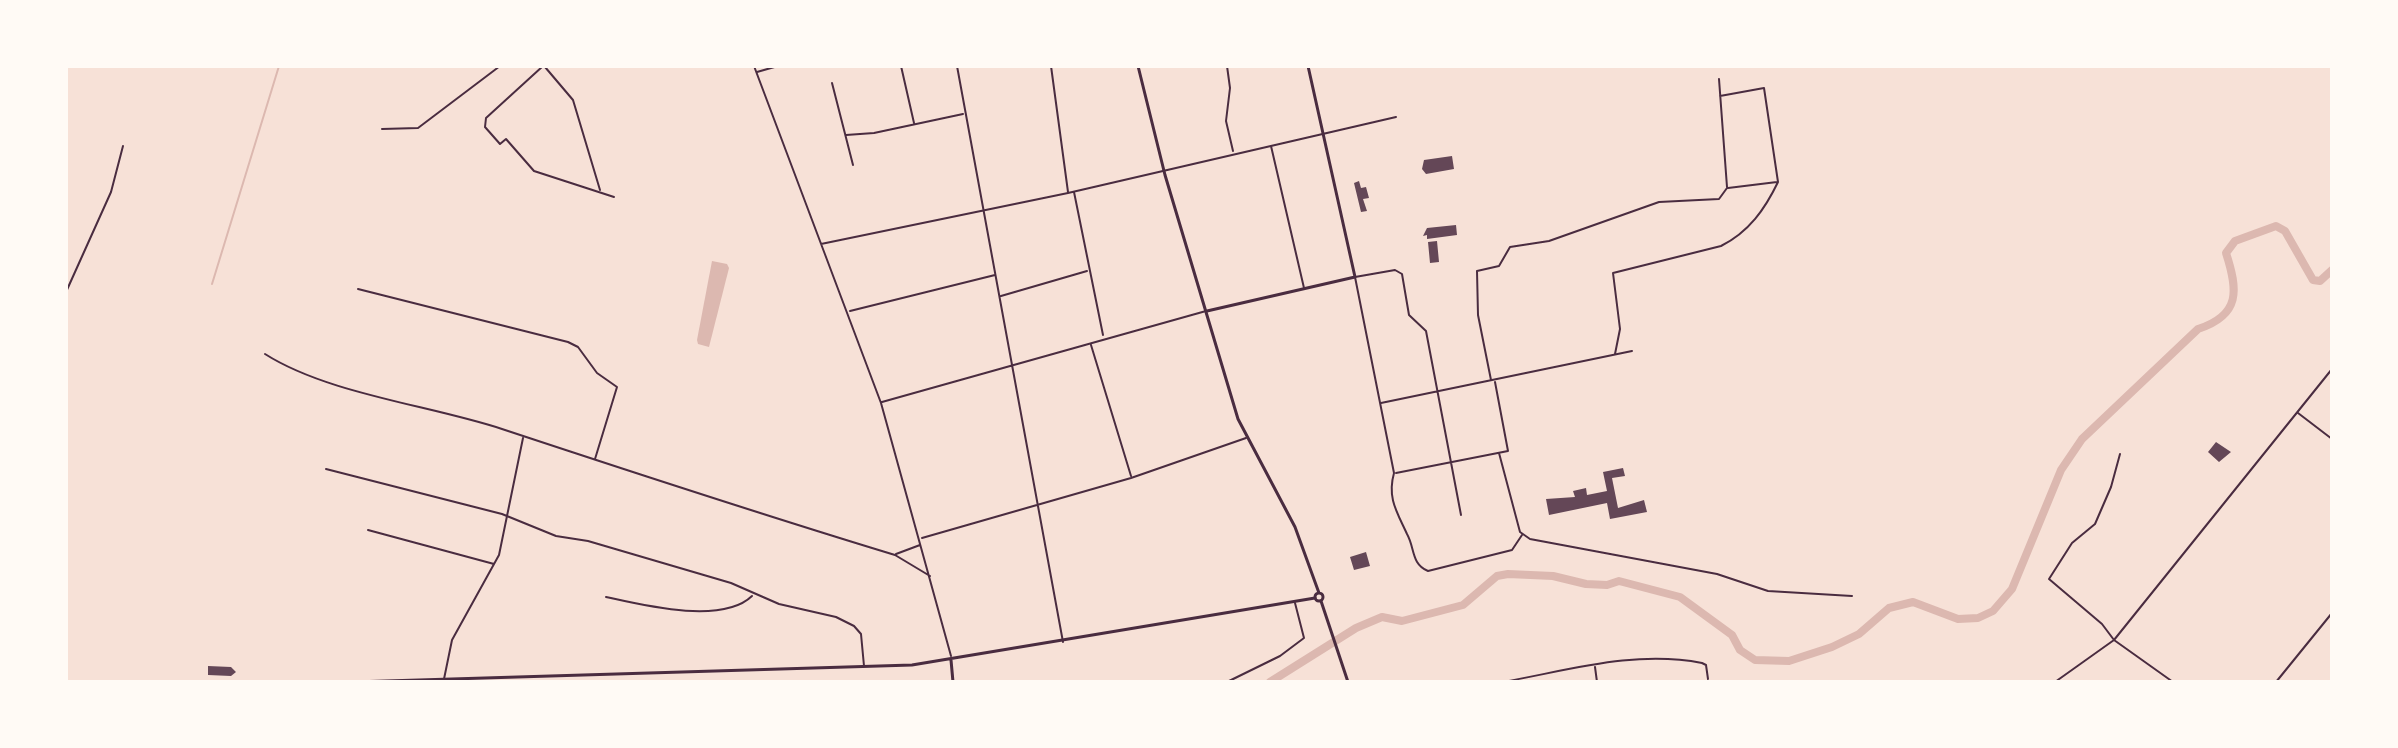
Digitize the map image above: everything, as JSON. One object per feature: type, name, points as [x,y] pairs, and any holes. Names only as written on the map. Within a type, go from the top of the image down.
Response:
[{"type":"street","points":[[382,129],[418,128],[500,66]]},
{"type":"street","points":[[600,191],[573,100],[544,66],[486,118],[485,127],[500,144],[506,139],[534,171],[614,197]]},
{"type":"street","points":[[754,66],[820,245],[849,311],[881,403],[921,539],[951,660],[953,682]]},
{"type":"street","points":[[756,72],[778,66]]},
{"type":"street","points":[[901,66],[914,123]]},
{"type":"street","points":[[957,66],[1063,642]]},
{"type":"street","points":[[1051,66],[1068,193]]},
{"type":"street","points":[[1138,66],[1163,169],[1246,438],[1295,527],[1319,593],[1323,596],[1321,601],[1348,682]]},
{"type":"street","points":[[1227,66],[1230,88],[1226,121],[1233,154]]},
{"type":"street","points":[[1308,66],[1394,473],[1390,487],[1393,503],[1407,533],[1415,561],[1428,571],[1443,570],[1512,550],[1522,535],[1499,453]]},
{"type":"street","points":[[1394,473],[1508,451],[1478,315],[1477,271],[1499,266],[1510,247],[1549,241],[1659,202],[1719,199],[1727,188],[1719,79]]},
{"type":"street","points":[[832,83],[846,135],[848,157],[853,165]]},
{"type":"street","points":[[1615,354],[1620,329],[1613,273],[1721,246],[1735,239],[1754,222],[1778,182],[1764,88],[1720,96]]},
{"type":"street","points":[[846,135],[874,133],[964,114]]},
{"type":"street","points":[[820,245],[1068,193],[1396,117]]},
{"type":"street","points":[[1271,145],[1304,288]]},
{"type":"street","points":[[66,292],[111,192],[123,146]]},
{"type":"street","points":[[1727,188],[1778,182]]},
{"type":"street","points":[[1074,191],[1103,337]]},
{"type":"street","points":[[1000,296],[1088,270]]},
{"type":"street","points":[[881,403],[1103,337],[1304,288],[1400,271],[1409,315],[1426,331],[1461,515]]},
{"type":"street","points":[[849,311],[996,274]]},
{"type":"street","points":[[358,289],[578,347],[597,373],[617,387],[595,460]]},
{"type":"street","points":[[1091,343],[1131,478]]},
{"type":"street","points":[[1380,403],[1632,351]]},
{"type":"street","points":[[265,354],[284,366],[316,377],[524,437],[895,555],[930,576]]},
{"type":"street","points":[[2055,682],[2114,640],[2332,369]]},
{"type":"street","points":[[2298,412],[2332,439]]},
{"type":"street","points":[[444,679],[452,640],[495,564],[508,518],[524,437]]},
{"type":"street","points":[[921,539],[1131,478],[1246,438]]},
{"type":"street","points":[[2120,454],[2095,524],[2072,543],[2049,579],[2102,624],[2114,640],[2173,682]]},
{"type":"street","points":[[326,469],[508,518],[571,540],[588,541],[731,583],[753,595],[836,617],[854,626],[861,634],[864,667]]},
{"type":"street","points":[[368,530],[495,564]]},
{"type":"street","points":[[1522,535],[1726,576],[1768,591],[1852,596]]},
{"type":"street","points":[[895,555],[922,544]]},
{"type":"street","points":[[353,682],[864,667],[951,660],[1295,603],[1315,598],[1319,593]]},
{"type":"street","points":[[606,597],[659,608],[695,610],[726,608],[753,595]]},
{"type":"street","points":[[1315,598],[1321,601]]},
{"type":"street","points":[[1227,682],[1280,656],[1304,638],[1295,603]]},
{"type":"street","points":[[2276,682],[2332,613]]},
{"type":"street","points":[[1503,682],[1624,659],[1669,656],[1706,665],[1708,679]]},
{"type":"street","points":[[1595,666],[1597,682]]},
{"type":"shaded area","points":[[712,261],[727,264],[729,268],[709,347],[698,344],[697,340]]},
{"type":"building","points":[[1452,156],[1454,169],[1426,174],[1422,169],[1424,160]]},
{"type":"building","points":[[1359,181],[1361,188],[1366,187],[1369,198],[1363,199],[1367,211],[1361,212],[1354,183]]},
{"type":"building","points":[[1456,225],[1457,235],[1427,239],[1427,235],[1423,236],[1427,228]]},
{"type":"building","points":[[1437,241],[1439,262],[1430,263],[1428,242]]},
{"type":"building","points":[[2216,442],[2231,452],[2219,462],[2208,452]]},
{"type":"building","points":[[1623,468],[1625,476],[1612,478],[1618,508],[1644,500],[1647,512],[1610,519],[1607,503],[1549,515],[1546,499],[1575,497],[1573,491],[1586,488],[1587,495],[1607,491],[1603,472]]},
{"type":"building","points":[[1366,552],[1370,566],[1354,570],[1350,557]]},
{"type":"building","points":[[208,666],[231,667],[236,672],[231,676],[208,675]]},
{"type":"waterway","points":[[212,284],[279,66]]},
{"type":"waterway","points":[[1270,682],[1356,628],[1382,617],[1402,621],[1463,605],[1497,576],[1508,574],[1553,576],[1586,584],[1607,585],[1619,581],[1680,597],[1732,635],[1740,650],[1755,660],[1789,661],[1832,647],[1859,634],[1889,608],[1913,602],[1958,619],[1978,618],[1993,611],[2012,589],[2061,470],[2082,439],[2198,329],[2212,323],[2229,309],[2234,290],[2226,253],[2235,241],[2276,226],[2285,231],[2313,280],[2320,281],[2332,270]]}]
